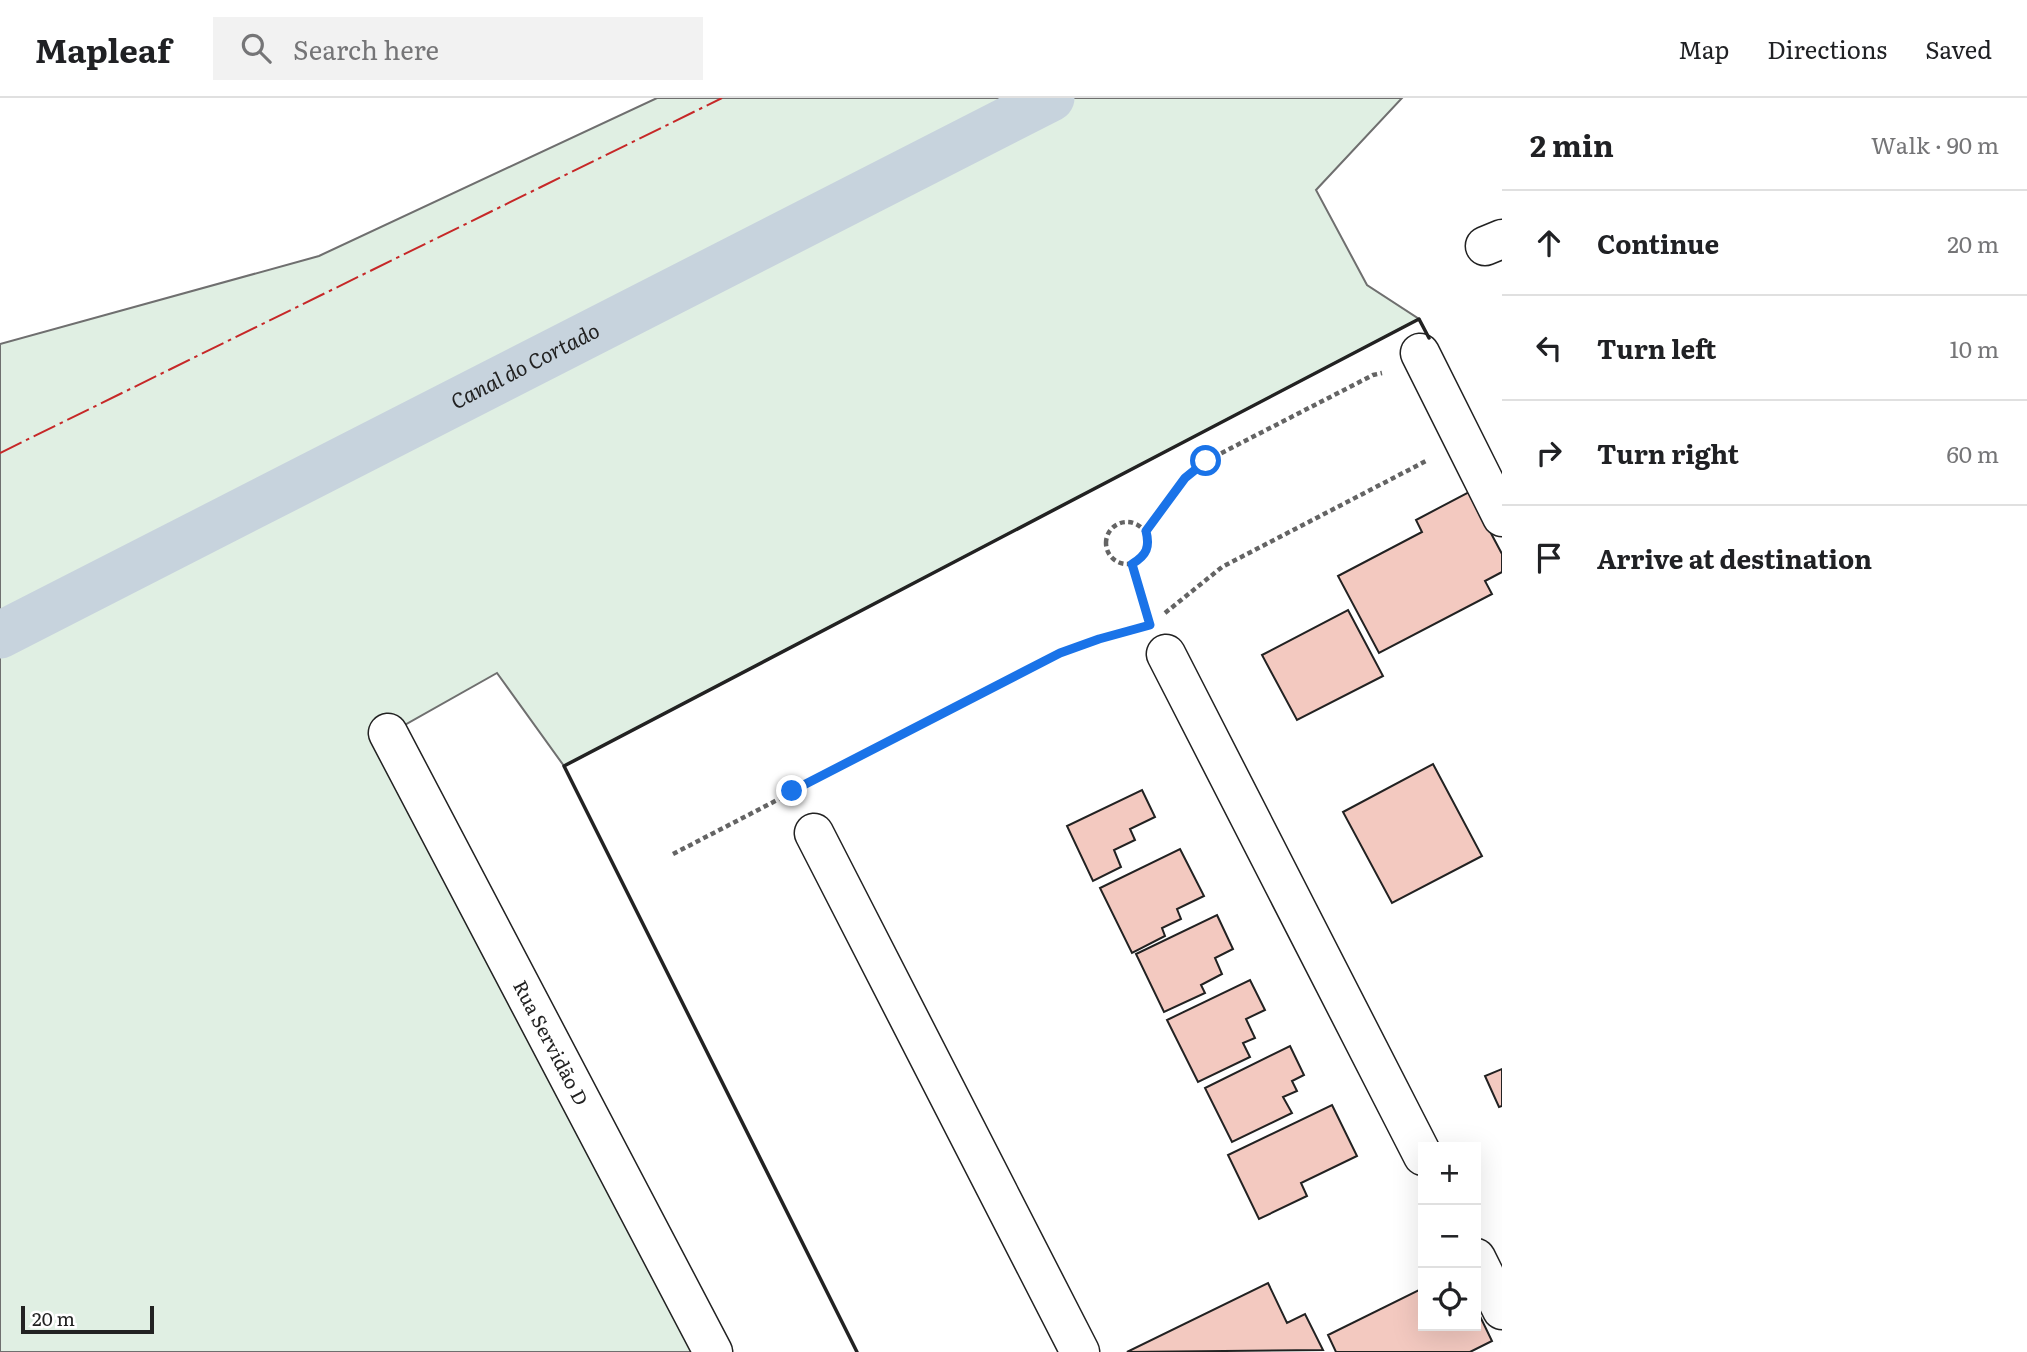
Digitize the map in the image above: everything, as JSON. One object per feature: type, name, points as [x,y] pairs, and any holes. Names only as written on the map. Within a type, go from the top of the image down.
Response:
[{"type":"street","points":[[1406,362],[1502,517]]},
{"type":"street","points":[[1158,640],[1418,1146]]},
{"type":"street","name":"Rua Servidão D","points":[[388,733],[713,1352]]},
{"type":"street","points":[[814,833],[1080,1352]]},
{"type":"street","points":[[1481,1268],[1502,1310]]},
{"type":"path","points":[[1146,531],[1185,478],[1206,461],[1373,375],[1406,362]]},
{"type":"path","points":[[673,853],[1060,653],[1099,639],[1158,640],[1222,567],[1424,463],[1430,456]]},
{"type":"path","points":[[1122,522],[1135,522],[1146,531],[1149,544],[1144,557],[1132,564],[1119,563],[1108,554],[1105,541],[1110,528],[1122,522]]},
{"type":"path","points":[[1132,564],[1158,640]]},
{"type":"green space","points":[[657,98],[1402,98],[1316,190],[1367,285],[1419,319],[564,766],[497,673],[396,730],[695,1352],[0,1352],[0,344],[319,256]]},
{"type":"building","points":[[1469,492],[1502,554],[1502,572],[1485,581],[1492,594],[1379,653],[1338,576],[1422,532],[1416,520]]},
{"type":"building","points":[[1348,610],[1383,676],[1297,720],[1262,655]]},
{"type":"building","points":[[1433,764],[1482,856],[1392,903],[1343,812]]},
{"type":"building","points":[[1142,790],[1155,817],[1130,829],[1135,840],[1114,850],[1121,867],[1093,881],[1067,826]]},
{"type":"building","points":[[1180,849],[1204,896],[1177,909],[1181,919],[1162,928],[1165,936],[1132,953],[1100,888]]},
{"type":"building","points":[[1217,915],[1233,949],[1215,958],[1222,974],[1201,985],[1205,993],[1164,1012],[1136,954]]},
{"type":"building","points":[[1250,980],[1265,1010],[1246,1019],[1255,1038],[1243,1043],[1250,1057],[1198,1082],[1167,1020]]},
{"type":"building","points":[[1290,1046],[1304,1075],[1292,1081],[1297,1091],[1283,1097],[1292,1113],[1232,1142],[1205,1088]]},
{"type":"building","points":[[1502,1069],[1502,1106],[1499,1107],[1485,1076]]},
{"type":"building","points":[[1332,1105],[1357,1156],[1301,1183],[1307,1196],[1259,1219],[1228,1155]]},
{"type":"building","points":[[1268,1283],[1287,1323],[1305,1314],[1323,1350],[1127,1352]]},
{"type":"building","points":[[1418,1290],[1418,1331],[1481,1331],[1481,1318],[1492,1341],[1470,1352],[1336,1352],[1328,1335]]},
{"type":"waterway","name":"Canal do Cortado","points":[[0,635],[1051,98]]},
{"type":"wall","points":[[857,1352],[564,766],[1419,319],[1429,338]]},
{"type":"power","points":[[0,453],[722,98]]},
{"type":"route","points":[[792,791],[1060,653],[1150,625],[1132,564],[1144,557],[1149,544],[1146,531],[1185,478],[1206,461]]}]
